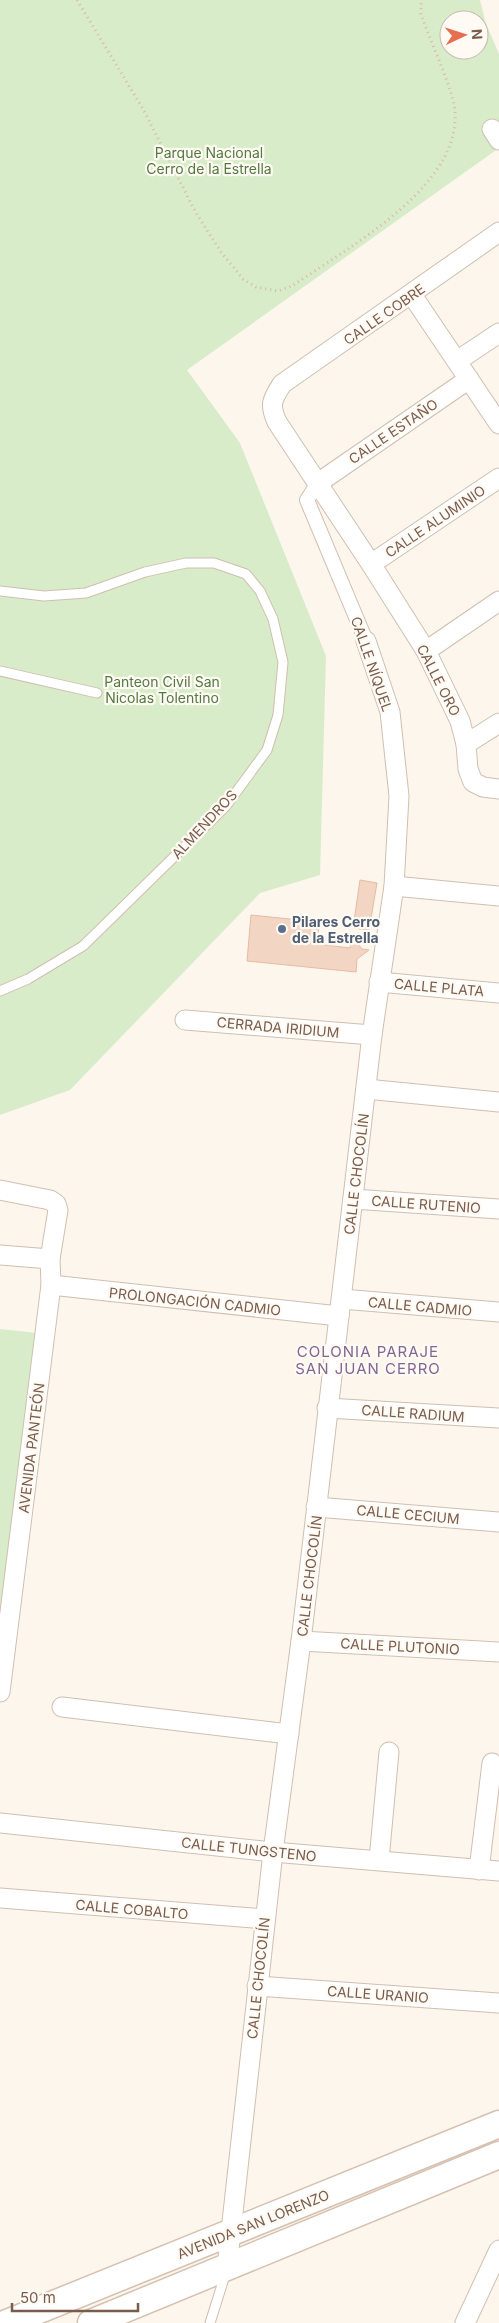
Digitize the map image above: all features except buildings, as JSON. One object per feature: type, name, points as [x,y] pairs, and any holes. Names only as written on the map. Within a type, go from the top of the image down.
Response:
[{"type":"main road","name":"AVENIDA SAN LORENZO","points":[[7,2323],[499,2124]]},
{"type":"main road","points":[[91,2323],[499,2155]]},
{"type":"street","name":"CALLE COBRE","points":[[318,483],[271,410],[273,398],[282,384],[412,295],[499,232]]},
{"type":"street","points":[[412,295],[499,424]]},
{"type":"street","points":[[457,361],[499,333]]},
{"type":"street","name":"CALLE ESTAÑO","points":[[318,483],[469,379]]},
{"type":"street","name":"CALLE ALUMINIO","points":[[371,564],[499,478]]},
{"type":"street","points":[[318,483],[371,564]]},
{"type":"street","name":"CALLE NÍQUEL","points":[[318,483],[307,500],[366,641],[390,712],[399,796],[394,886]]},
{"type":"street","name":"CALLE ORO","points":[[371,564],[426,651],[460,721],[466,744],[468,769],[474,782],[482,787],[499,789]]},
{"type":"street","points":[[426,651],[499,601]]},
{"type":"street","points":[[466,744],[499,722]]},
{"type":"street","points":[[394,886],[499,896]]},
{"type":"street","name":"CALLE CHOCOLÍN","points":[[227,2266],[273,1852],[301,1640],[372,1035],[394,886]]},
{"type":"street","name":"CALLE PLATA","points":[[379,982],[499,993]]},
{"type":"street","name":"CERRADA IRIDIUM","points":[[185,1020],[372,1035]]},
{"type":"street","points":[[366,1089],[499,1102]]},
{"type":"street","name":"AVENIDA PANTEÓN","points":[[0,1190],[50,1200],[56,1204],[58,1210],[50,1259],[51,1285],[0,1692]]},
{"type":"street","name":"CALLE RUTENIO","points":[[353,1199],[499,1209]]},
{"type":"street","points":[[0,1255],[50,1259]]},
{"type":"street","name":"PROLONGACIÓN CADMIO","points":[[51,1285],[341,1308]]},
{"type":"street","name":"CALLE CADMIO","points":[[341,1308],[499,1312]]},
{"type":"street","name":"CALLE RADIUM","points":[[327,1408],[499,1418]]},
{"type":"street","name":"CALLE CECIUM","points":[[316,1507],[499,1522]]},
{"type":"street","name":"CALLE PLUTONIO","points":[[301,1640],[499,1652]]},
{"type":"street","points":[[62,1707],[289,1734]]},
{"type":"street","points":[[379,1860],[389,1752]]},
{"type":"street","points":[[479,1870],[492,1763]]},
{"type":"street","name":"CALLE TUNGSTENO","points":[[0,1823],[273,1852],[499,1872]]},
{"type":"street","name":"CALLE COBALTO","points":[[0,1898],[265,1919]]},
{"type":"street","name":"CALLE URANIO","points":[[257,1986],[499,2003]]},
{"type":"street","points":[[465,2323],[499,2250]]},
{"type":"lane","name":"ALMENDROS","points":[[0,592],[44,596],[86,593],[144,572],[186,563],[214,563],[246,574],[260,591],[273,619],[283,662],[278,715],[267,750],[226,806],[83,946],[28,979],[0,991]]},
{"type":"lane","points":[[0,671],[97,693]]},
{"type":"lane","points":[[210,2323],[227,2266]]},
{"type":"path","points":[[77,0],[144,109],[196,213],[222,252],[244,279],[256,288],[278,291],[292,286],[402,209],[444,162],[453,141],[453,100],[422,14],[421,0]]},
{"type":"green space","name":"Panteon Civil San Nicolas Tolentino","points":[[0,0],[480,0],[482,10],[439,10],[439,60],[489,60],[489,30],[499,54],[499,148],[187,370],[240,443],[326,656],[320,875],[260,893],[70,1090],[0,1115]]},
{"type":"green space","points":[[0,1329],[37,1333],[0,1610]]},
{"type":"place","name":"Pilares Cerro de la Estrella","points":[[282,929]]},
{"type":"district","name":"COLONIA PARAJE SAN JUAN CERRO","points":[[368,1360]]},
{"type":"park label","name":"Parque Nacional Cerro de la Estrella","points":[[209,160]]}]
